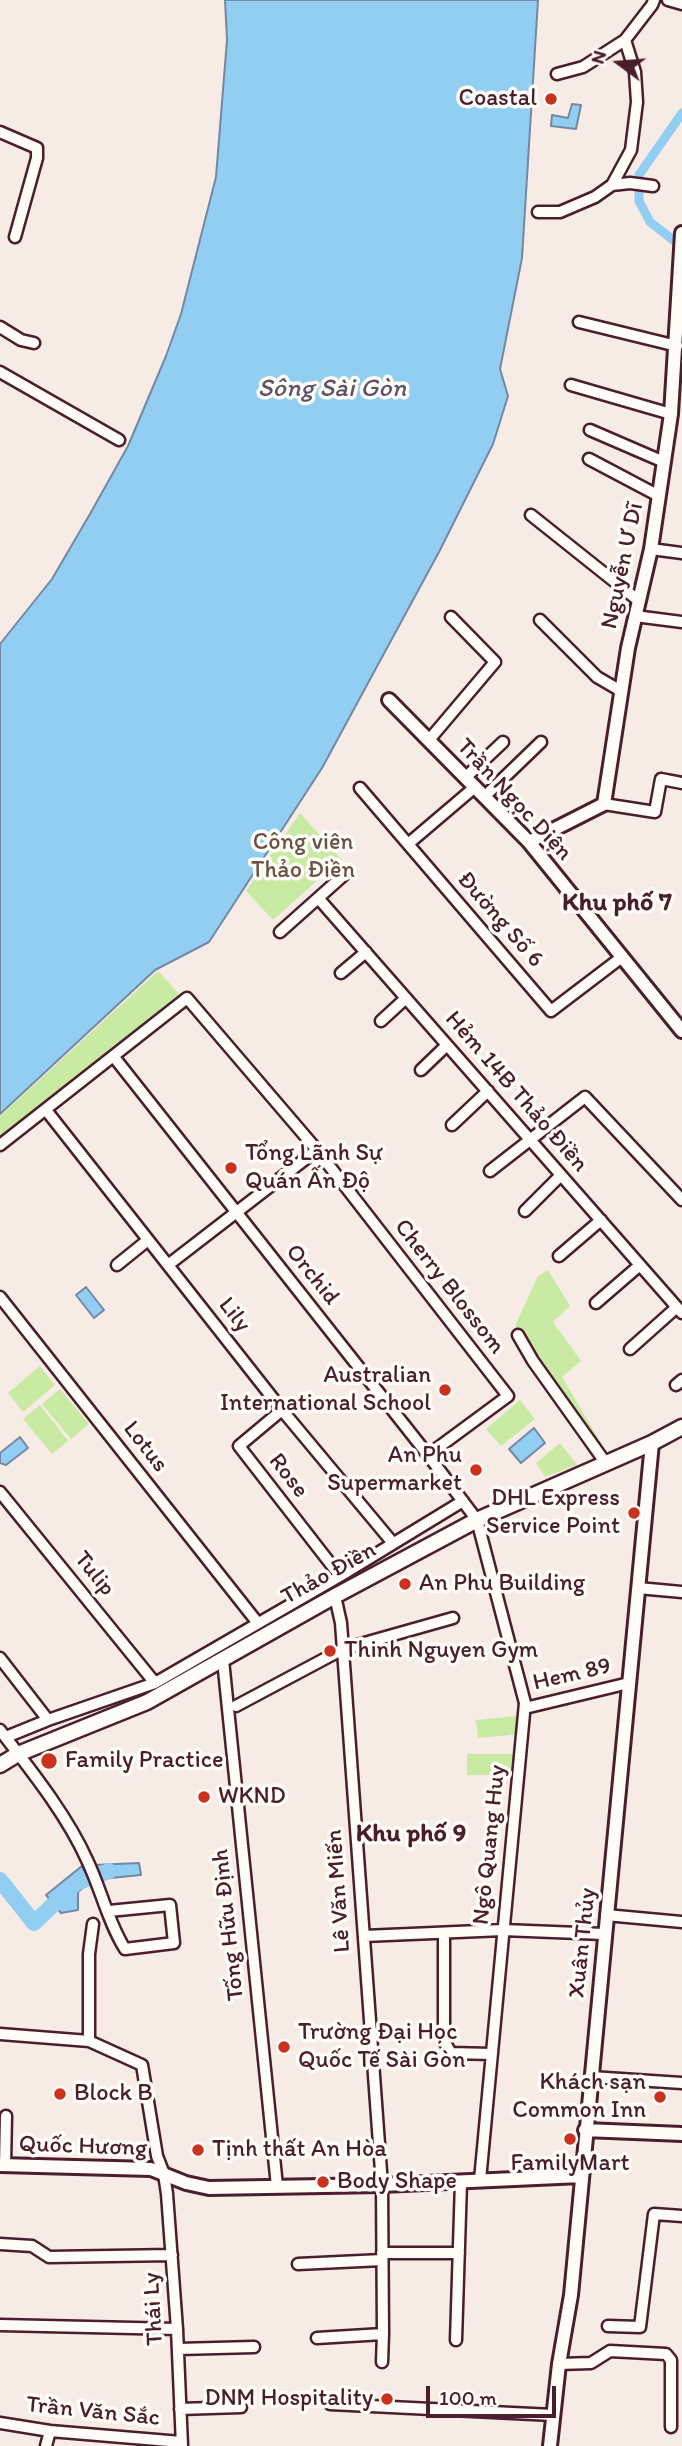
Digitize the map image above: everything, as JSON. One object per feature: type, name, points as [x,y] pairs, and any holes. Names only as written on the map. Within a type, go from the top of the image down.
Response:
[{"type":"main road","name":"Thảo Điền","points":[[0,1765],[18,1754],[147,1702],[477,1520],[652,1443],[682,1427]]},
{"type":"street","points":[[557,74],[583,67],[625,40],[654,0]]},
{"type":"street","points":[[668,0],[682,4]]},
{"type":"street","points":[[612,186],[631,150],[637,103],[635,72],[625,40]]},
{"type":"street","points":[[0,132],[37,148],[37,158],[15,237]]},
{"type":"street","points":[[538,212],[560,212],[595,197],[612,186],[630,183],[653,186]]},
{"type":"street","name":"Nguyễn Ư Dĩ","points":[[604,804],[635,615],[651,549],[671,414],[682,233]]},
{"type":"street","points":[[579,322],[677,346]]},
{"type":"street","points":[[0,327],[22,340],[34,343]]},
{"type":"street","points":[[0,372],[119,440]]},
{"type":"street","points":[[571,385],[671,414]]},
{"type":"street","points":[[590,430],[664,462]]},
{"type":"street","points":[[589,459],[659,496]]},
{"type":"street","points":[[531,514],[639,601]]},
{"type":"street","points":[[651,549],[682,553]]},
{"type":"street","points":[[635,615],[682,622]]},
{"type":"street","points":[[429,740],[495,662],[451,617]]},
{"type":"street","points":[[540,620],[597,677],[621,691]]},
{"type":"street","name":"Trần Ngọc Diện","points":[[389,701],[529,842],[682,1031]]},
{"type":"street","points":[[466,776],[503,742]]},
{"type":"street","points":[[408,844],[541,743]]},
{"type":"street","points":[[529,842],[604,804],[654,812],[661,779],[682,783]]},
{"type":"street","name":"Đường Số 6","points":[[360,788],[551,1010],[622,957]]},
{"type":"street","points":[[280,932],[345,874]]},
{"type":"street","name":"Hẻm 14B Thảo Điền","points":[[318,899],[680,1310]]},
{"type":"street","points":[[341,973],[366,952]]},
{"type":"street","name":"Cherry Blossom","points":[[114,1057],[187,998],[317,1150],[508,1396],[428,1455]]},
{"type":"street","points":[[381,1021],[406,998]]},
{"type":"street","points":[[421,1070],[447,1045]]},
{"type":"street","points":[[0,1145],[114,1057]]},
{"type":"street","name":"Orchid","points":[[114,1057],[477,1520]]},
{"type":"street","points":[[452,1125],[488,1091]]},
{"type":"street","points":[[490,1171],[585,1097],[682,1200]]},
{"type":"street","name":"Lily","points":[[46,1110],[282,1410],[392,1542]]},
{"type":"street","points":[[168,1265],[317,1150]]},
{"type":"street","points":[[525,1211],[561,1175]]},
{"type":"street","points":[[559,1256],[601,1220]]},
{"type":"street","points":[[117,1265],[148,1240]]},
{"type":"street","points":[[596,1303],[640,1265]]},
{"type":"street","name":"Lotus","points":[[0,1297],[257,1622]]},
{"type":"street","points":[[630,1349],[680,1310]]},
{"type":"street","points":[[518,1335],[533,1362],[604,1462]]},
{"type":"street","name":"Rose","points":[[282,1410],[239,1446],[340,1576]]},
{"type":"street","name":"Xuân Thủy","points":[[550,2446],[570,2295],[652,1443]]},
{"type":"street","name":"Tulip","points":[[0,1492],[155,1683]]},
{"type":"street","points":[[109,1911],[170,1905],[174,1943],[125,1949],[113,1929],[109,1911],[86,1857],[3,1734],[155,1683],[463,1501]]},
{"type":"street","name":"Ngô Quang Huy","points":[[477,1520],[525,1708],[480,2180]]},
{"type":"street","points":[[638,1588],[682,1591]]},
{"type":"street","name":"Lê Văn Miến","points":[[335,1596],[343,1648],[382,2185],[383,2362]]},
{"type":"street","points":[[236,1706],[343,1648],[453,1618]]},
{"type":"street","points":[[0,1658],[48,1720]]},
{"type":"street","name":"Tống Hữu Định","points":[[223,1660],[277,2186]]},
{"type":"street","name":"Hem 89","points":[[525,1708],[629,1683]]},
{"type":"street","points":[[606,1915],[682,1922]]},
{"type":"street","points":[[0,2034],[89,2041],[89,1954],[93,1924]]},
{"type":"street","points":[[364,1936],[503,1930],[604,1934]]},
{"type":"street","points":[[443,1933],[444,2041],[451,2053],[492,2054]]},
{"type":"street","name":"Thái Ly","points":[[89,2041],[142,2065],[157,2156],[164,2174],[177,2329],[181,2444]]},
{"type":"street","points":[[591,2077],[682,2083]]},
{"type":"street","points":[[2,2165],[6,2116]]},
{"type":"street","points":[[585,2130],[682,2134]]},
{"type":"street","name":"Quốc Hương","points":[[2,2165],[151,2169],[186,2183],[209,2188],[382,2185],[581,2176]]},
{"type":"street","points":[[456,2340],[461,2182]]},
{"type":"street","points":[[608,2326],[640,2327],[654,2214],[682,2216]]},
{"type":"street","points":[[0,2244],[32,2246],[49,2257],[172,2255]]},
{"type":"street","points":[[298,2264],[382,2256],[459,2253]]},
{"type":"street","points":[[0,2325],[177,2329]]},
{"type":"street","points":[[317,2338],[383,2334]]},
{"type":"street","points":[[178,2349],[254,2347]]},
{"type":"street","points":[[559,2364],[591,2363],[610,2351],[666,2354],[671,2360],[671,2427]]},
{"type":"street","points":[[330,2404],[553,2415]]},
{"type":"street","points":[[180,2409],[241,2407]]},
{"type":"street","name":"Trần Văn Sắc","points":[[0,2423],[50,2431],[181,2444]]},
{"type":"street","points":[[46,2446],[50,2431]]},
{"type":"green space","name":"Công viên Thảo Điền","points":[[300,813],[341,859],[273,920],[246,891]]},
{"type":"green space","points":[[158,971],[179,994],[0,1140],[0,1116]]},
{"type":"green space","points":[[548,1270],[570,1306],[553,1322],[581,1361],[562,1377],[604,1448],[598,1452],[516,1336],[516,1324],[538,1276]]},
{"type":"green space","points":[[40,1366],[55,1385],[23,1412],[8,1393]]},
{"type":"green space","points":[[60,1389],[89,1424],[71,1439],[42,1404]]},
{"type":"green space","points":[[520,1400],[535,1419],[501,1446],[486,1429]]},
{"type":"green space","points":[[40,1405],[68,1441],[52,1454],[23,1419]]},
{"type":"green space","points":[[560,1443],[577,1465],[545,1477],[536,1463]]},
{"type":"green space","points":[[518,1716],[520,1734],[478,1738],[476,1720]]},
{"type":"green space","points":[[467,1754],[517,1754],[517,1775],[467,1775]]},
{"type":"water","name":"Sông Sài Gòn","points":[[225,0],[538,0],[522,258],[500,369],[508,396],[493,444],[439,552],[322,768],[209,942],[155,970],[0,1114],[0,644],[52,579],[128,446],[181,314],[216,177],[227,40]]},
{"type":"water","points":[[572,104],[581,105],[576,129],[551,126],[552,115],[568,118]]},
{"type":"water","points":[[86,1287],[104,1310],[94,1318],[76,1295]]},
{"type":"water","points":[[534,1428],[545,1443],[521,1463],[509,1449]]},
{"type":"water","points":[[20,1437],[28,1448],[6,1465],[0,1463],[0,1453]]},
{"type":"water","points":[[139,1863],[141,1875],[100,1879],[94,1865]]},
{"type":"water","points":[[82,1866],[90,1882],[78,1892],[78,1910],[61,1913],[46,1895]]},
{"type":"waterway","points":[[682,113],[639,175],[639,201],[650,222],[682,247]]},
{"type":"waterway","points":[[0,1880],[34,1923],[76,1883],[109,1871]]},
{"type":"place","name":"Coastal","points":[[551,99]]},
{"type":"place","name":"Tổng Lãnh Sự Quán Ấn Độ","points":[[231,1168]]},
{"type":"place","name":"Australian International School","points":[[445,1390]]},
{"type":"place","name":"An Phu Supermarket","points":[[476,1470]]},
{"type":"place","name":"DHL Express Service Point","points":[[634,1513]]},
{"type":"place","name":"An Phu Building","points":[[405,1584]]},
{"type":"place","name":"Thinh Nguyen Gym","points":[[330,1651]]},
{"type":"place","name":"Family Practice","points":[[49,1761]]},
{"type":"place","name":"WKND","points":[[204,1797]]},
{"type":"place","name":"Trường Đại Học Quốc Tế Sài Gòn","points":[[284,2047]]},
{"type":"place","name":"Block B","points":[[60,2094]]},
{"type":"place","name":"Khách sạn Common Inn","points":[[660,2097]]},
{"type":"place","name":"FamilyMart","points":[[570,2139]]},
{"type":"place","name":"Tịnh thất An Hòa","points":[[198,2150]]},
{"type":"place","name":"Body Shape","points":[[323,2182]]},
{"type":"place","name":"DNM Hospitality","points":[[387,2399]]},
{"type":"district","name":"Khu phố 7","points":[[617,903]]},
{"type":"district","name":"Khu phố 9","points":[[411,1834]]}]
